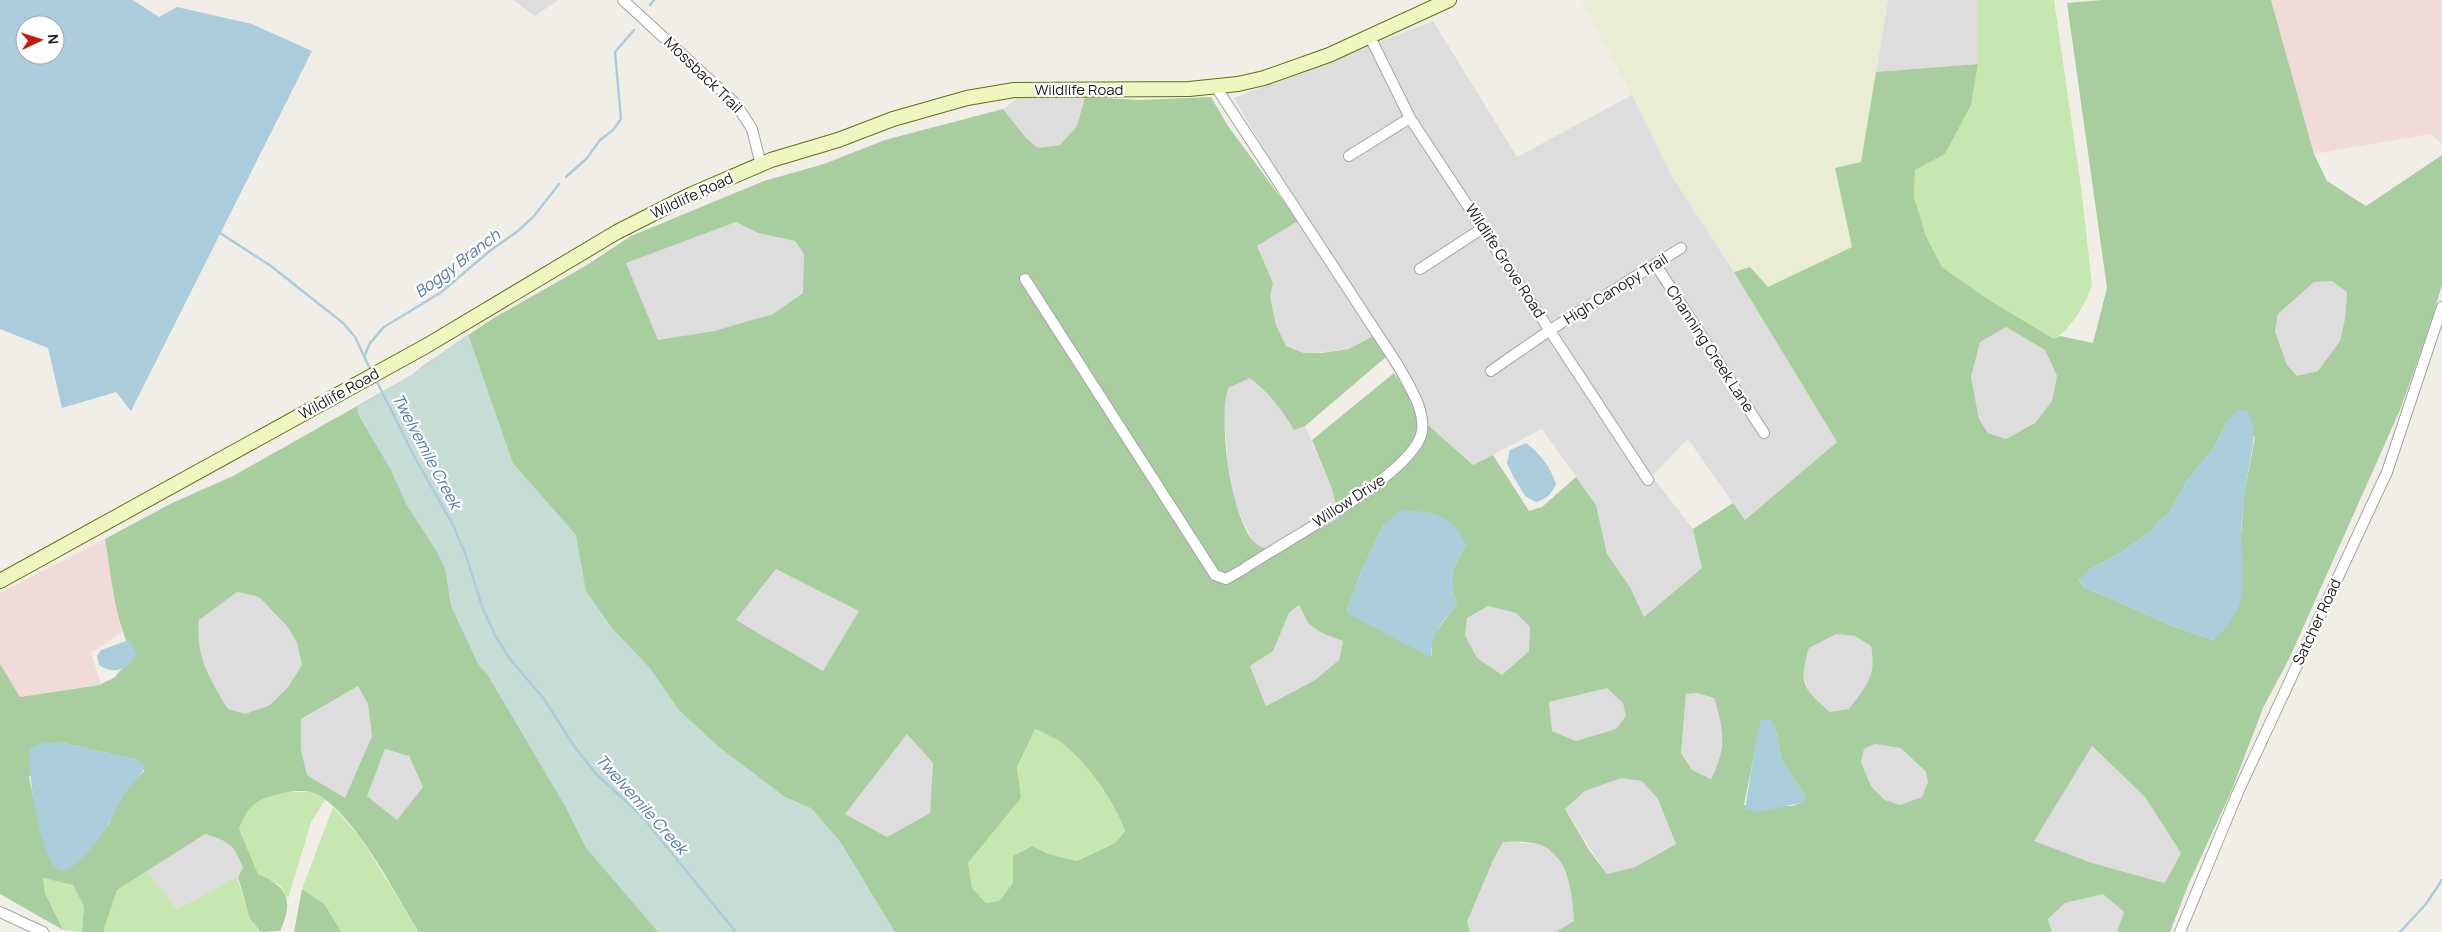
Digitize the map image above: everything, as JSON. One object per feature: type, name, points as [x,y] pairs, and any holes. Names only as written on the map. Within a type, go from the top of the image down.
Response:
[{"type":"street","name":"Mossback Trail","points":[[622,0],[736,104],[747,117],[761,165]]},
{"type":"street","name":"Wildlife Road","points":[[0,581],[360,383],[617,232],[692,194],[761,165],[893,119],[967,98],[1014,90],[1072,88],[1160,91],[1238,84],[1294,69],[1370,38],[1449,0]]},
{"type":"street","name":"Wildlife Grove Road","points":[[1370,38],[1410,118],[1648,480]]},
{"type":"street","name":"Willow Drive","points":[[1025,280],[1215,575],[1226,579],[1242,570],[1369,490],[1403,462],[1416,448],[1422,430],[1420,410],[1413,393],[1394,359],[1216,86]]},
{"type":"street","points":[[1350,156],[1410,118]]},
{"type":"street","points":[[1420,269],[1483,228]]},
{"type":"street","name":"High Canopy Trail","points":[[1491,371],[1550,330],[1681,248]]},
{"type":"street","name":"Channing Creek Lane","points":[[1656,265],[1764,432]]},
{"type":"street","name":"Satcher Road","points":[[2180,932],[2238,792],[2387,472],[2442,307]]},
{"type":"street","points":[[0,912],[43,932]]},
{"type":"shaded area","points":[[513,0],[558,0],[535,16]]},
{"type":"shaded area","points":[[1888,0],[1978,0],[1978,64],[1876,72]]},
{"type":"shaded area","points":[[2271,0],[2442,0],[2442,144],[2430,134],[2314,154]]},
{"type":"shaded area","points":[[1433,21],[1517,157],[1632,95],[1673,178],[1734,272],[1837,442],[1745,520],[1688,439],[1652,476],[1693,529],[1702,568],[1644,617],[1630,587],[1607,554],[1596,505],[1542,429],[1473,465],[1422,420],[1373,336],[1349,349],[1303,354],[1286,346],[1276,325],[1270,297],[1273,283],[1257,246],[1298,221],[1365,323],[1234,98]]},
{"type":"shaded area","points":[[1019,97],[1085,97],[1077,126],[1060,145],[1038,148],[1026,138],[1003,109]]},
{"type":"shaded area","points":[[736,222],[758,233],[795,241],[804,254],[803,293],[773,314],[714,331],[658,340],[625,263]]},
{"type":"shaded area","points":[[2332,281],[2347,292],[2345,319],[2340,341],[2318,371],[2297,376],[2287,365],[2275,331],[2278,314],[2314,282]]},
{"type":"shaded area","points":[[2006,327],[2045,350],[2057,376],[2052,401],[2035,423],[2006,439],[1988,433],[1979,419],[1971,377],[1980,341]]},
{"type":"shaded area","points":[[1250,377],[1280,406],[1294,430],[1305,426],[1332,489],[1339,518],[1308,534],[1266,549],[1253,541],[1235,504],[1228,464],[1223,404],[1228,387]]},
{"type":"shaded area","points":[[105,539],[117,613],[122,632],[91,653],[101,684],[19,697],[0,664],[0,593]]},
{"type":"shaded area","points":[[777,568],[859,611],[823,671],[736,620]]},
{"type":"shaded area","points":[[237,592],[259,597],[287,626],[297,642],[302,665],[288,687],[270,705],[245,714],[228,709],[209,679],[197,639],[199,620]]},
{"type":"shaded area","points":[[1299,605],[1322,633],[1343,640],[1339,660],[1315,680],[1266,706],[1250,665],[1273,651],[1289,613]]},
{"type":"shaded area","points":[[1488,606],[1516,613],[1530,627],[1529,651],[1501,676],[1477,658],[1465,635],[1467,618]]},
{"type":"shaded area","points":[[1836,634],[1855,636],[1871,646],[1874,661],[1868,685],[1849,709],[1830,712],[1809,692],[1802,673],[1809,648]]},
{"type":"shaded area","points":[[358,686],[368,704],[372,736],[345,798],[307,775],[301,750],[301,719]]},
{"type":"shaded area","points":[[1607,688],[1623,703],[1626,716],[1616,730],[1576,741],[1552,731],[1549,702]]},
{"type":"shaded area","points":[[1697,693],[1714,698],[1723,727],[1720,761],[1711,779],[1692,770],[1681,753],[1686,694]]},
{"type":"shaded area","points":[[907,733],[933,763],[930,813],[887,837],[844,814]]},
{"type":"shaded area","points":[[1875,744],[1901,747],[1926,773],[1928,782],[1922,797],[1900,805],[1885,800],[1871,786],[1861,762],[1864,749]]},
{"type":"shaded area","points":[[2092,746],[2145,797],[2181,853],[2166,883],[2092,863],[2033,841]]},
{"type":"shaded area","points":[[385,749],[409,756],[423,787],[397,820],[367,796]]},
{"type":"shaded area","points":[[1621,778],[1642,781],[1658,799],[1676,844],[1635,867],[1607,874],[1565,809],[1585,791]]},
{"type":"shaded area","points":[[205,834],[227,841],[236,850],[243,869],[237,877],[177,909],[147,871],[117,858]]},
{"type":"shaded area","points":[[1503,842],[1538,844],[1556,855],[1571,884],[1574,921],[1556,932],[1470,932],[1467,923],[1494,857]]},
{"type":"shaded area","points":[[2103,894],[2124,912],[2117,932],[2052,932],[2048,919],[2065,903]]},
{"type":"green space","points":[[1581,0],[1888,0],[1861,162],[1835,168],[1852,247],[1768,287],[1750,267],[1734,272],[1673,178],[1632,95]]},
{"type":"green space","points":[[1978,0],[2054,0],[2081,187],[2092,284],[2087,299],[2078,315],[2054,339],[1989,300],[1942,267],[1926,236],[1914,197],[1915,170],[1945,154],[1971,105],[1978,64]]},
{"type":"green space","points":[[2103,0],[2271,0],[2314,154],[2327,181],[2366,206],[2442,155],[2442,284],[2432,320],[2400,410],[2290,657],[2263,708],[2231,792],[2189,883],[2170,932],[2117,932],[2124,912],[2103,894],[2065,903],[2048,919],[2052,932],[1556,932],[1574,921],[1570,887],[1563,866],[1557,857],[1538,844],[1530,842],[1503,842],[1494,858],[1467,922],[1470,932],[419,932],[360,837],[332,805],[313,792],[303,791],[283,793],[263,799],[249,809],[239,829],[258,874],[276,884],[286,896],[287,911],[280,931],[261,932],[250,919],[238,877],[243,868],[237,854],[226,842],[205,834],[117,890],[103,932],[82,932],[84,907],[73,885],[43,878],[45,893],[63,930],[0,894],[0,664],[20,697],[99,685],[114,678],[133,655],[118,613],[105,539],[170,504],[233,476],[412,375],[492,319],[587,265],[631,236],[764,181],[824,164],[885,140],[1003,109],[1026,138],[1038,148],[1060,145],[1077,126],[1085,97],[1140,100],[1211,97],[1228,126],[1298,221],[1257,246],[1273,283],[1270,297],[1276,325],[1286,346],[1303,353],[1322,353],[1349,349],[1373,336],[1386,357],[1305,426],[1294,430],[1275,402],[1250,378],[1228,388],[1224,422],[1228,466],[1238,510],[1245,528],[1254,542],[1266,549],[1308,534],[1339,518],[1332,489],[1312,440],[1394,373],[1429,426],[1473,465],[1493,455],[1529,511],[1542,507],[1576,477],[1596,505],[1607,554],[1630,587],[1644,617],[1702,568],[1693,529],[1733,503],[1745,520],[1837,442],[1734,272],[1750,267],[1768,287],[1852,247],[1835,168],[1861,162],[1876,72],[1978,64],[1971,105],[1945,154],[1915,170],[1914,197],[1926,236],[1942,267],[1989,300],[2054,339],[2060,336],[2093,343],[2107,288],[2067,3]],"holes":[[[736,222],[758,233],[795,241],[804,254],[803,293],[773,314],[714,331],[658,340],[626,263]],[[2332,281],[2347,292],[2345,319],[2340,341],[2318,371],[2297,376],[2287,365],[2275,331],[2278,314],[2314,282]],[[2006,327],[2045,350],[2057,376],[2052,401],[2035,423],[2006,439],[1988,433],[1979,419],[1971,377],[1980,342]],[[2226,423],[2255,437],[2244,495],[2241,535],[2213,640],[2175,627],[2084,587],[2079,580],[2089,570],[2120,553],[2153,530],[2155,525],[2170,512],[2186,482],[2214,448]],[[1384,524],[1466,545],[1453,573],[1452,587],[1457,603],[1432,638],[1432,657],[1347,610],[1361,572]],[[776,569],[859,611],[823,671],[736,620]],[[237,592],[259,597],[287,626],[297,642],[302,665],[288,687],[270,705],[245,714],[228,709],[215,688],[199,645],[199,620]],[[1299,605],[1309,624],[1322,633],[1343,641],[1339,660],[1315,680],[1266,706],[1250,666],[1273,651],[1289,613]],[[1488,606],[1516,613],[1530,627],[1529,651],[1502,675],[1477,658],[1465,635],[1467,618]],[[1836,634],[1855,636],[1871,646],[1872,665],[1869,680],[1849,709],[1830,712],[1809,691],[1804,678],[1809,648]],[[358,686],[368,704],[372,736],[345,798],[307,775],[301,750],[301,719]],[[1607,688],[1623,703],[1626,716],[1616,729],[1576,741],[1552,731],[1549,702]],[[1697,693],[1714,698],[1722,730],[1722,748],[1711,779],[1692,770],[1681,753],[1686,694]],[[1761,720],[1775,727],[1782,761],[1805,796],[1805,801],[1792,806],[1744,805]],[[1035,729],[1062,743],[1091,772],[1114,807],[1125,831],[1115,843],[1077,861],[1048,854],[1032,846],[1013,856],[1013,883],[999,901],[986,903],[972,888],[968,863],[1021,798],[1017,767]],[[907,734],[933,763],[930,813],[887,837],[845,814]],[[59,742],[138,760],[144,771],[126,790],[114,811],[109,825],[50,859],[41,833],[29,777]],[[1875,744],[1901,748],[1926,772],[1928,782],[1922,797],[1900,805],[1885,800],[1871,786],[1861,762],[1864,749]],[[2092,746],[2145,797],[2181,853],[2165,883],[2092,863],[2034,841]],[[385,749],[409,756],[423,787],[397,820],[367,796]],[[1621,778],[1642,781],[1658,799],[1676,844],[1635,867],[1607,874],[1589,850],[1565,809],[1585,791]]]},
{"type":"green space","points":[[468,334],[513,463],[576,535],[586,591],[612,628],[650,668],[679,710],[719,747],[785,797],[811,808],[840,841],[895,932],[658,932],[586,848],[565,806],[487,674],[478,664],[451,606],[445,569],[437,552],[406,504],[391,470],[359,416],[357,407],[412,375]]},
{"type":"green space","points":[[1034,729],[1059,741],[1091,772],[1114,807],[1125,831],[1115,843],[1077,861],[1048,854],[1031,846],[1013,856],[1013,883],[999,901],[986,903],[972,888],[968,863],[1021,798],[1017,767]]},
{"type":"green space","points":[[287,792],[315,792],[325,800],[311,822],[288,899],[280,885],[258,874],[239,829],[247,812],[256,802]]},
{"type":"green space","points":[[333,807],[360,837],[419,932],[341,932],[302,889]]},
{"type":"green space","points":[[147,871],[177,909],[237,877],[250,919],[261,932],[103,932],[117,890]]},
{"type":"green space","points":[[43,878],[73,885],[84,907],[82,932],[63,930],[45,893]]},
{"type":"green space","points":[[302,889],[325,905],[341,932],[294,932]]},
{"type":"water","points":[[0,0],[133,0],[159,17],[177,7],[252,24],[312,51],[131,411],[116,392],[62,408],[48,348],[0,329]]},
{"type":"water","points":[[2238,410],[2246,410],[2249,415],[2253,424],[2254,439],[2245,492],[2241,534],[2242,595],[2238,608],[2225,628],[2213,640],[2175,627],[2084,587],[2079,579],[2089,570],[2120,553],[2153,530],[2155,525],[2170,512],[2186,482],[2214,448],[2226,423]]},
{"type":"water","points":[[1526,443],[1544,461],[1556,484],[1548,496],[1536,502],[1525,496],[1507,463],[1510,450]]},
{"type":"water","points":[[1401,510],[1432,513],[1440,516],[1455,527],[1466,545],[1453,573],[1452,587],[1457,603],[1435,635],[1432,658],[1348,614],[1347,610],[1361,572],[1384,524]]},
{"type":"water","points":[[129,640],[137,654],[130,664],[115,670],[99,665],[97,656],[101,650]]},
{"type":"water","points":[[1770,719],[1775,727],[1782,761],[1806,797],[1805,802],[1759,812],[1745,809],[1758,729],[1761,720]]},
{"type":"water","points":[[59,742],[138,760],[144,766],[140,776],[124,794],[109,824],[95,844],[73,866],[61,871],[54,865],[41,835],[36,815],[29,759],[30,748],[43,743]]},
{"type":"waterway","name":"Boggy Branch","points":[[650,5],[654,0]]},
{"type":"waterway","name":"Boggy Branch","points":[[566,177],[587,158],[600,140],[613,130],[621,119],[615,52],[634,30]]},
{"type":"waterway","name":"Boggy Branch","points":[[365,355],[370,343],[384,327],[440,293],[491,250],[518,231],[534,216],[559,184]]},
{"type":"waterway","name":"Twelvemile Creek","points":[[220,233],[271,266],[343,323],[355,337],[371,371]]},
{"type":"waterway","name":"Twelvemile Creek","points":[[375,378],[414,456],[453,525],[465,553],[483,609],[495,635],[510,659],[544,699],[574,746],[597,775],[639,813],[736,932]]},
{"type":"waterway","points":[[2400,932],[2426,904],[2442,880]]}]
